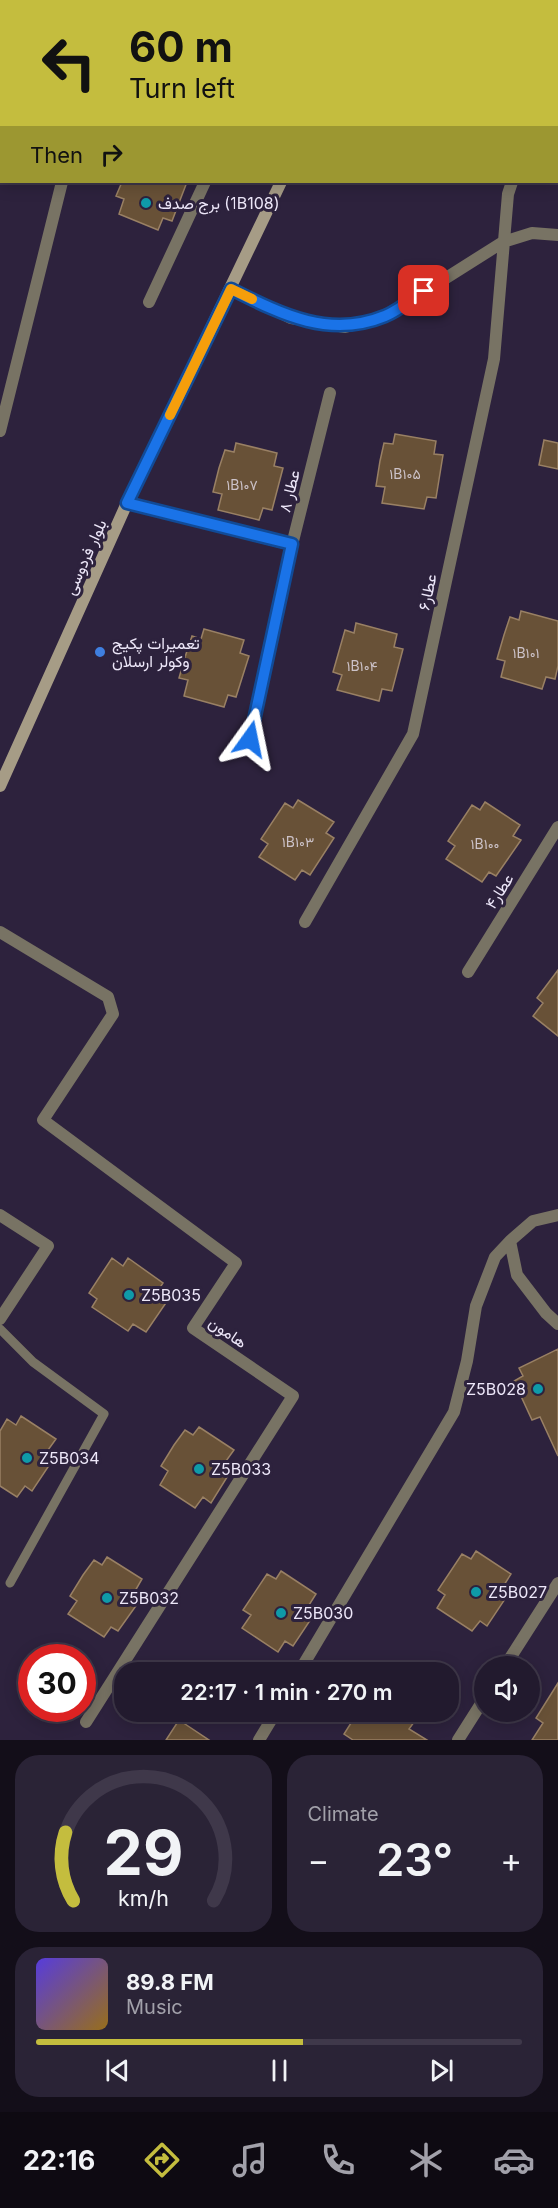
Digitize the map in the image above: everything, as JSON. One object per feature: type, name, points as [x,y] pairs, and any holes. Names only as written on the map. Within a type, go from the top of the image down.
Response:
[{"type":"main road","name":"بلوار فردوسی","points":[[0,786],[127,503],[281,183]]},
{"type":"street","points":[[0,431],[62,183]]},
{"type":"street","points":[[149,302],[205,183]]},
{"type":"street","name":"عطار۶","points":[[305,922],[413,734],[494,359],[503,242],[508,194],[512,183]]},
{"type":"street","points":[[231,289],[291,318],[345,327],[386,316],[503,242],[532,233],[558,235]]},
{"type":"street","name":"عطار ۸","points":[[250,739],[292,544],[330,393]]},
{"type":"street","points":[[127,503],[292,544]]},
{"type":"street","name":"عطار۴","points":[[468,972],[558,826]]},
{"type":"street","name":"هامون","points":[[0,932],[108,997],[113,1014],[43,1120],[236,1263],[193,1328],[293,1396],[96,1706]]},
{"type":"street","points":[[0,1215],[48,1246],[0,1319]]},
{"type":"street","points":[[305,1662],[454,1412],[467,1361],[476,1306],[495,1257],[532,1221],[558,1215]]},
{"type":"street","points":[[510,1241],[517,1275],[546,1313],[558,1324]]},
{"type":"street","points":[[511,1656],[558,1583]]},
{"type":"street","points":[[458,1740],[474,1715]]},
{"type":"street","points":[[259,1740],[270,1722]]},
{"type":"lane","points":[[0,1329],[33,1362],[104,1414],[10,1582]]},
{"type":"building","name":"برج صدف (1B108)","points":[[122,183],[187,183],[172,221],[163,218],[158,230],[119,214],[124,199],[116,196]]},
{"type":"building","points":[[395,434],[436,441],[434,454],[443,455],[436,498],[427,497],[424,509],[382,503],[385,487],[376,486],[380,461],[384,443],[393,444]]},
{"type":"building","points":[[544,440],[558,443],[558,469],[539,465]]},
{"type":"building","points":[[236,443],[277,453],[274,466],[283,468],[272,510],[263,508],[259,520],[218,510],[222,494],[213,492],[219,468],[225,450],[234,452]]},
{"type":"building","points":[[521,611],[558,621],[558,666],[555,679],[546,677],[542,689],[501,677],[505,661],[497,659],[504,635],[510,617],[519,620]]},
{"type":"building","points":[[356,623],[397,634],[394,647],[403,649],[392,691],[382,689],[379,701],[337,690],[342,675],[333,672],[345,630],[354,633]]},
{"type":"building","points":[[204,629],[244,640],[240,653],[249,656],[236,697],[228,695],[224,707],[184,696],[188,680],[179,678],[192,636],[201,639]]},
{"type":"building","points":[[298,800],[334,822],[326,833],[334,838],[310,875],[302,870],[295,880],[259,857],[268,844],[261,839],[285,803],[293,808]]},
{"type":"building","points":[[485,802],[520,825],[513,836],[521,840],[496,876],[489,872],[482,882],[446,859],[455,846],[448,841],[472,805],[480,810]]},
{"type":"building","points":[[558,970],[558,1036],[533,1016],[543,1003],[537,998]]},
{"type":"building","name":"Z5B035","points":[[112,1258],[123,1266],[128,1258],[163,1283],[159,1289],[170,1297],[146,1332],[133,1324],[128,1331],[92,1307],[97,1299],[89,1293]]},
{"type":"building","name":"Z5B028","points":[[558,1349],[558,1456],[540,1417],[532,1420],[514,1381],[523,1376],[519,1368]]},
{"type":"building","name":"Z5B034","points":[[21,1416],[56,1439],[48,1450],[56,1455],[32,1491],[25,1486],[17,1497],[0,1486],[0,1431],[7,1419],[16,1425]]},
{"type":"building","name":"Z5B033","points":[[199,1427],[234,1450],[226,1461],[234,1466],[211,1503],[203,1497],[195,1508],[160,1485],[168,1471],[161,1466],[174,1445],[185,1430],[193,1435]]},
{"type":"building","name":"Z5B027","points":[[476,1551],[511,1574],[504,1585],[511,1590],[487,1626],[480,1621],[472,1631],[437,1608],[445,1595],[438,1590],[462,1554],[471,1559]]},
{"type":"building","name":"Z5B032","points":[[107,1557],[142,1579],[135,1591],[143,1596],[118,1631],[111,1627],[104,1637],[68,1614],[77,1601],[70,1596],[83,1575],[94,1560],[102,1565]]},
{"type":"building","name":"Z5B030","points":[[281,1571],[316,1594],[309,1605],[317,1610],[293,1646],[285,1641],[278,1652],[242,1628],[251,1615],[243,1610],[267,1574],[276,1579]]},
{"type":"building","points":[[558,1683],[558,1740],[532,1740],[543,1723],[540,1721],[540,1712]]},
{"type":"building","points":[[178,1722],[182,1722],[209,1740],[166,1740]]},
{"type":"building","points":[[352,1722],[414,1722],[409,1729],[427,1740],[353,1740],[344,1734]]},
{"type":"slow traffic","points":[[170,415],[231,289],[252,299]]},
{"type":"place","name":"برج صدف (1B108)","points":[[146,203]]},
{"type":"place","name":"تعمیرات پکیج وکولر ارسلان","points":[[100,652]]},
{"type":"place","name":"Z5B035","points":[[129,1295]]},
{"type":"place","name":"Z5B028","points":[[538,1389]]},
{"type":"place","name":"Z5B034","points":[[27,1458]]},
{"type":"place","name":"Z5B033","points":[[199,1469]]},
{"type":"place","name":"Z5B027","points":[[476,1592]]},
{"type":"place","name":"Z5B032","points":[[107,1598]]},
{"type":"place","name":"Z5B030","points":[[281,1613]]},
{"type":"route","points":[[250,739],[292,544],[127,503],[231,289],[291,318],[345,327],[386,316],[424,291]]}]
